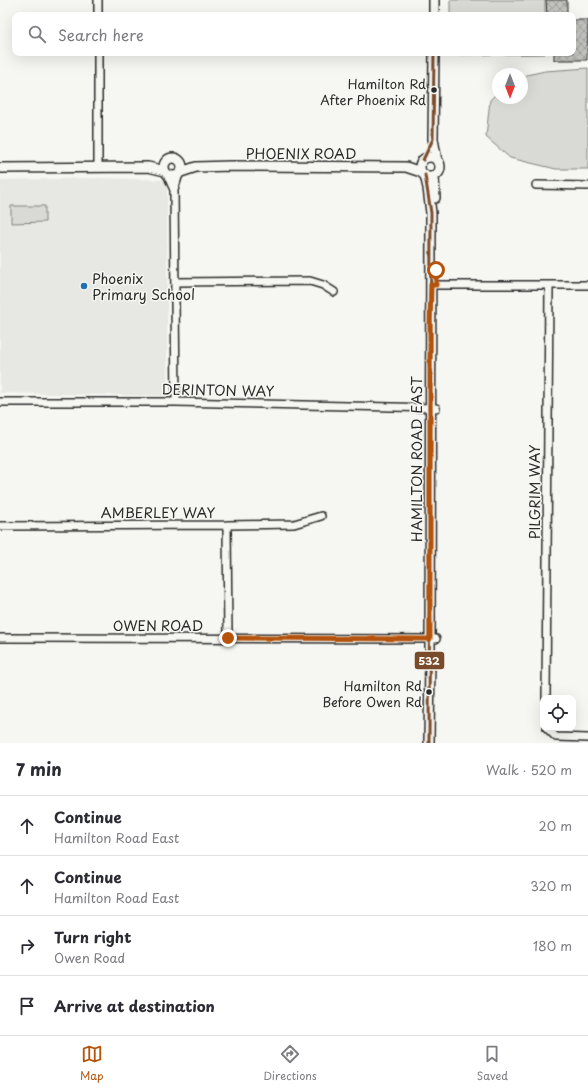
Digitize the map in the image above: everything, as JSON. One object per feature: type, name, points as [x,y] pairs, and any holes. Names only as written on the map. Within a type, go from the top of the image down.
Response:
[{"type":"main road","points":[[434,0],[434,12]]},
{"type":"main road","points":[[432,139],[420,167],[423,174],[429,177],[434,176],[439,169],[432,139],[434,56]]},
{"type":"main road","points":[[0,168],[148,167],[166,169],[174,176],[180,173],[182,167],[180,161],[173,158],[170,159],[166,169]]},
{"type":"main road","points":[[422,161],[432,158],[437,161]]},
{"type":"main road","name":"PHOENIX ROAD","points":[[180,161],[196,167],[406,167],[422,161]]},
{"type":"main road","name":"PHOENIX ROAD","points":[[180,173],[196,167]]},
{"type":"main road","name":"PHOENIX ROAD","points":[[406,167],[423,174]]},
{"type":"main road","name":"HAMILTON ROAD EAST","points":[[423,174],[428,188],[430,202],[433,285],[433,639],[435,743]]},
{"type":"main road","name":"HAMILTON ROAD EAST","points":[[433,285],[436,206],[434,176]]},
{"type":"main road","name":"HAMILTON ROAD EAST","points":[[429,743],[433,639]]},
{"type":"street","points":[[98,0],[98,12]]},
{"type":"street","points":[[98,56],[98,167]]},
{"type":"street","points":[[166,169],[174,190],[176,402]]},
{"type":"street","points":[[174,190],[180,173]]},
{"type":"street","points":[[536,185],[588,186]]},
{"type":"street","points":[[176,282],[310,281],[323,285],[334,292]]},
{"type":"street","points":[[433,285],[588,285]]},
{"type":"street","name":"PILGRIM WAY","points":[[546,695],[549,286]]},
{"type":"street","name":"DERINTON WAY","points":[[0,402],[176,402],[433,408]]},
{"type":"street","points":[[227,525],[294,524],[321,516]]},
{"type":"street","name":"AMBERLEY WAY","points":[[0,526],[227,525],[228,638]]},
{"type":"street","name":"OWEN ROAD","points":[[0,638],[433,639]]},
{"type":"street","points":[[550,731],[556,737],[588,738]]},
{"type":"shaded area","points":[[450,0],[545,0],[545,12],[450,12]]},
{"type":"shaded area","points":[[588,68],[588,169],[556,169],[510,158],[486,137],[490,100],[492,98],[492,104],[528,104],[528,75],[545,71]]},
{"type":"shaded area","name":"Phoenix Primary School","points":[[98,178],[167,180],[167,396],[0,393],[0,180]]},
{"type":"shaded area","points":[[11,206],[45,206],[45,222],[11,223]]},
{"type":"building","points":[[546,0],[567,0],[567,12],[547,12]]},
{"type":"building","points":[[576,20],[588,20],[587,60],[554,60],[554,56],[576,56]]},
{"type":"transit line","name":"532","points":[[423,160],[433,139],[434,56]]},
{"type":"transit line","name":"532","points":[[425,175],[431,213],[429,743]]},
{"type":"place","name":"Hamilton Rd After Phoenix Rd","points":[[434,90]]},
{"type":"place","name":"Phoenix Primary School","points":[[84,286]]},
{"type":"place","name":"Hamilton Rd Before Owen Rd","points":[[429,692]]},
{"type":"route","points":[[228,638],[430,639],[430,323],[431,285],[436,285],[436,270]]}]
